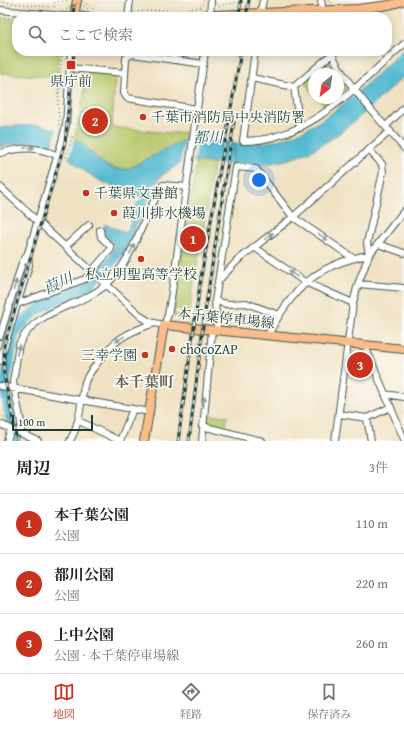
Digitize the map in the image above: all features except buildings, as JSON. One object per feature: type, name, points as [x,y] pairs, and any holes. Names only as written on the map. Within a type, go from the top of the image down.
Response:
[{"type":"main road","points":[[76,12],[81,0]]},
{"type":"main road","points":[[332,12],[368,8],[404,1]]},
{"type":"main road","name":"本千葉停車場線","points":[[144,441],[164,325],[404,349]]},
{"type":"street","points":[[129,12],[130,0]]},
{"type":"street","points":[[210,12],[211,0]]},
{"type":"street","points":[[260,12],[263,0]]},
{"type":"street","points":[[321,0],[323,12]]},
{"type":"street","points":[[368,8],[368,12]]},
{"type":"street","points":[[0,10],[21,12]]},
{"type":"street","points":[[392,55],[404,44]]},
{"type":"street","points":[[0,336],[3,311],[22,263],[28,253],[66,125],[71,56]]},
{"type":"street","points":[[128,56],[126,58],[124,93],[127,98],[197,109]]},
{"type":"street","points":[[150,56],[204,64]]},
{"type":"street","points":[[173,56],[173,60]]},
{"type":"street","points":[[0,186],[105,281],[142,317],[164,325],[168,315],[172,292],[205,56]]},
{"type":"street","points":[[254,56],[243,141],[268,139],[300,128],[320,116],[390,56]]},
{"type":"street","points":[[294,87],[327,56]]},
{"type":"street","points":[[334,56],[354,88],[404,148]]},
{"type":"street","points":[[70,68],[125,73]]},
{"type":"street","points":[[252,78],[294,87]]},
{"type":"street","points":[[294,87],[300,128]]},
{"type":"street","points":[[386,126],[404,108]]},
{"type":"street","points":[[219,280],[238,260],[293,217],[390,131]]},
{"type":"street","points":[[0,153],[30,148],[46,150],[58,156]]},
{"type":"street","points":[[369,150],[382,164],[383,172],[367,244],[370,255]]},
{"type":"street","points":[[202,441],[202,426],[214,329],[215,301],[236,167],[256,169],[293,217],[353,258]]},
{"type":"street","points":[[21,433],[21,422],[12,388],[19,344],[25,334],[45,315],[88,296],[126,261],[163,185],[187,186]]},
{"type":"street","points":[[335,441],[349,343],[353,303],[358,284],[370,255],[404,211]]},
{"type":"street","points":[[66,246],[89,225]]},
{"type":"street","points":[[17,304],[85,279],[95,272],[111,249],[111,247],[101,237],[100,230]]},
{"type":"street","points":[[378,244],[404,253]]},
{"type":"street","points":[[254,248],[305,282],[353,303]]},
{"type":"street","points":[[0,361],[29,265],[28,253]]},
{"type":"street","points":[[268,335],[278,315],[289,299],[305,282],[334,265],[353,258],[370,255]]},
{"type":"street","points":[[358,284],[404,288]]},
{"type":"street","points":[[215,301],[227,304],[246,303],[278,315]]},
{"type":"street","points":[[70,441],[79,421],[87,378],[114,342],[130,332],[155,323]]},
{"type":"street","points":[[366,346],[404,439]]},
{"type":"street","points":[[1,386],[150,412]]},
{"type":"street","points":[[385,394],[404,397]]},
{"type":"street","points":[[338,414],[367,418],[391,407]]},
{"type":"street","points":[[79,421],[120,441],[133,409]]},
{"type":"street","points":[[367,418],[371,441]]},
{"type":"street","points":[[0,424],[10,430],[21,433],[30,439],[38,441]]},
{"type":"street","points":[[202,426],[262,441]]},
{"type":"street","points":[[6,441],[10,430]]},
{"type":"path","points":[[54,8],[55,2],[72,0]]},
{"type":"path","points":[[81,0],[95,10]]},
{"type":"path","points":[[183,12],[202,6],[204,0]]},
{"type":"path","points":[[216,0],[219,6],[238,2],[238,0]]},
{"type":"path","points":[[0,2],[49,7]]},
{"type":"path","points":[[66,12],[68,7],[78,3],[88,8],[89,12]]},
{"type":"path","points":[[0,17],[12,18]]},
{"type":"path","points":[[59,129],[58,95],[62,56]]},
{"type":"path","points":[[58,95],[60,76]]},
{"type":"path","points":[[66,157],[73,135]]},
{"type":"path","points":[[0,415],[16,422]]},
{"type":"green space","points":[[0,18],[12,19],[12,56],[59,56],[57,77],[0,73]]},
{"type":"green space","points":[[328,60],[332,68],[318,68]]},
{"type":"green space","points":[[87,73],[115,75],[112,127],[168,133],[188,132],[187,139],[128,169],[112,168],[105,164],[75,138],[77,124],[82,112],[81,104],[84,97],[84,78]]},
{"type":"green space","points":[[308,77],[308,87],[303,81]]},
{"type":"green space","points":[[323,104],[332,104],[327,109]]},
{"type":"green space","points":[[197,161],[214,164],[188,318],[174,317],[173,314]]},
{"type":"green space","points":[[353,350],[364,352],[373,378],[350,377]]},
{"type":"green space","points":[[206,415],[227,416],[226,428],[207,424],[205,421]]},
{"type":"water","points":[[404,49],[404,76],[348,127],[332,138],[317,148],[300,156],[282,161],[263,164],[232,164],[235,143],[261,143],[285,138],[307,128],[328,116],[344,104]]},
{"type":"water","points":[[39,125],[57,130],[70,136],[81,143],[98,160],[110,168],[128,169],[186,139],[197,138],[234,143],[232,164],[183,161],[160,177],[149,199],[143,196],[147,185],[135,199],[117,190],[118,187],[101,181],[88,173],[65,155],[53,148],[39,143],[22,142],[0,147],[0,128]]},
{"type":"water","points":[[140,202],[146,205],[123,254],[111,269],[106,265],[115,245],[104,234],[105,224],[126,233]]},
{"type":"pier","points":[[57,129],[75,138],[69,158],[52,148]]},
{"type":"pier","points":[[198,138],[194,162],[180,164],[185,139]]},
{"type":"waterway","name":"葭川","points":[[138,215],[148,184]]},
{"type":"waterway","name":"葭川","points":[[15,441],[6,396],[6,379],[14,335],[27,319],[37,310],[89,285],[116,257]]},
{"type":"railway","points":[[240,12],[241,0]]},
{"type":"railway","points":[[247,12],[249,0]]},
{"type":"railway","points":[[73,12],[74,6]]},
{"type":"railway","points":[[17,441],[4,374],[4,346],[65,142],[74,56]]},
{"type":"railway","points":[[178,441],[201,277],[240,56]]},
{"type":"railway","points":[[189,441],[204,318],[234,122]]},
{"type":"place","name":"県庁前","points":[[71,65]]},
{"type":"place","name":"千葉市消防局中央消防署","points":[[143,117]]},
{"type":"place","name":"都川公園","points":[[95,121]]},
{"type":"place","name":"千葉県文書館","points":[[86,193]]},
{"type":"place","name":"葭川排水機場","points":[[114,213]]},
{"type":"place","name":"本千葉公園","points":[[193,239]]},
{"type":"place","name":"私立明聖高等学校","points":[[141,259]]},
{"type":"place","name":"chocoZAP","points":[[172,349]]},
{"type":"place","name":"三幸学園","points":[[145,355]]},
{"type":"place","name":"上中公園","points":[[360,365]]},
{"type":"district","name":"本千葉町","points":[[144,381]]},
{"type":"water label","name":"都川","points":[[208,137]]}]
